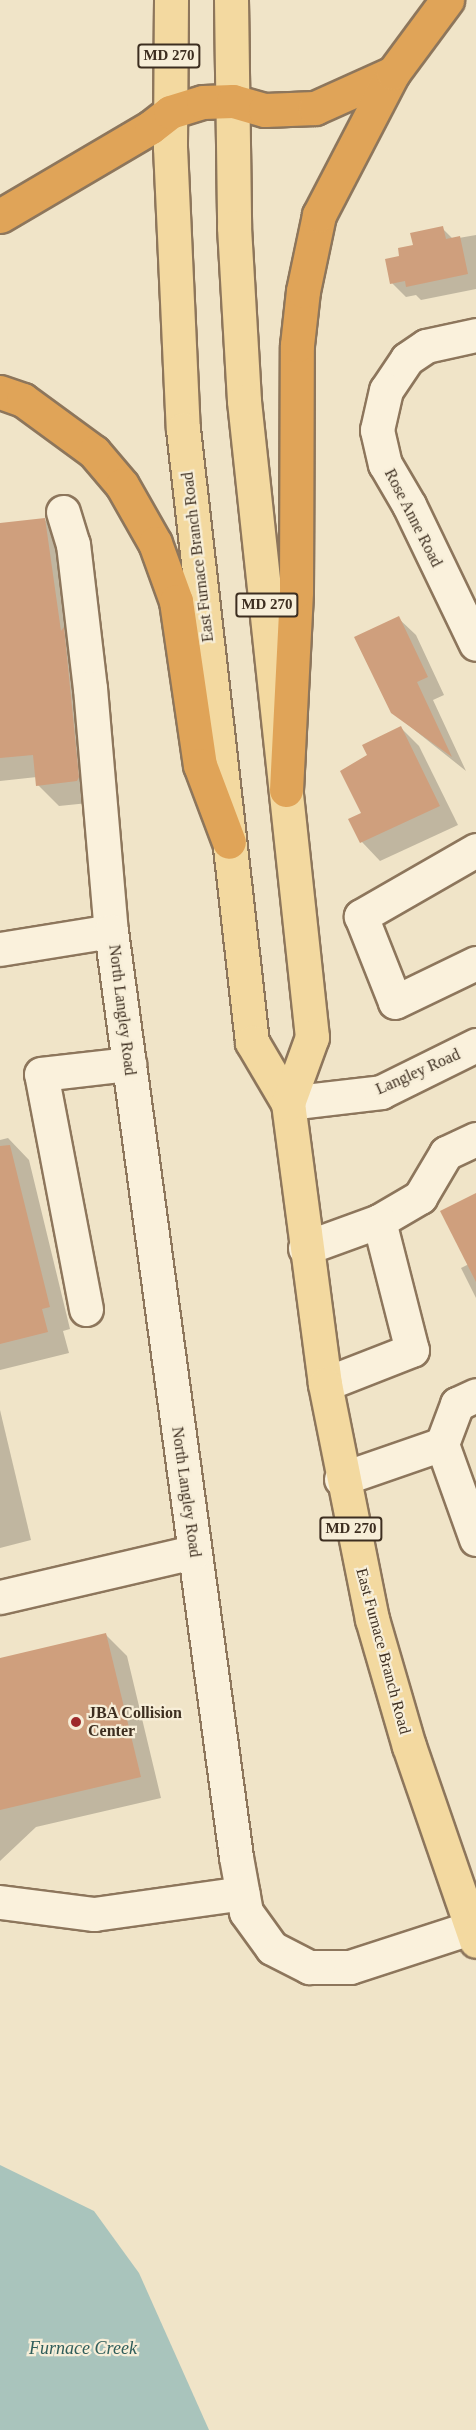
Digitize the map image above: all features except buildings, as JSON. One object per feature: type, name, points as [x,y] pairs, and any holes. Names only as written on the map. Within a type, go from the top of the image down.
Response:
[{"type":"highway","points":[[286,790],[296,591],[297,345],[303,291],[319,215],[393,73],[447,0]]},
{"type":"highway","points":[[0,216],[170,112],[203,102],[233,101],[265,110],[315,108],[393,73]]},
{"type":"highway","points":[[0,392],[23,400],[94,452],[122,484],[154,543],[176,601],[200,765],[229,842]]},
{"type":"main road","name":"East Furnace Branch Road","points":[[171,0],[170,112],[183,429],[252,1042],[288,1103],[305,1248],[341,1479],[388,1678],[474,1932]]},
{"type":"main road","name":"East Furnace Branch Road","points":[[231,0],[234,227],[244,401],[312,1037],[288,1103]]},
{"type":"street","name":"Rose Anne Road","points":[[476,335],[426,346],[407,359],[386,390],[377,430],[385,464],[409,505],[476,644]]},
{"type":"street","points":[[63,512],[73,544],[90,688],[111,931]]},
{"type":"street","points":[[476,850],[361,916],[395,1002],[476,963]]},
{"type":"street","name":"North Langley Road","points":[[0,949],[111,931],[194,1552],[246,1912],[272,1948],[309,1967],[350,1967],[474,1932]]},
{"type":"street","name":"Langley Road","points":[[288,1103],[381,1092],[476,1045]]},
{"type":"street","points":[[86,1309],[40,1074],[129,1064]]},
{"type":"street","points":[[305,1248],[379,1221],[420,1197],[446,1153],[476,1138]]},
{"type":"street","points":[[325,1384],[412,1350],[379,1221]]},
{"type":"street","points":[[476,1395],[457,1404],[441,1444],[476,1539]]},
{"type":"street","points":[[341,1479],[441,1444]]},
{"type":"street","points":[[0,1597],[194,1552]]},
{"type":"street","points":[[0,1902],[94,1914],[243,1893]]},
{"type":"water","name":"Furnace Creek","points":[[0,2165],[94,2211],[139,2273],[209,2430],[0,2430]]},
{"type":"place","name":"JBA Collision Center","points":[[76,1722]]}]
